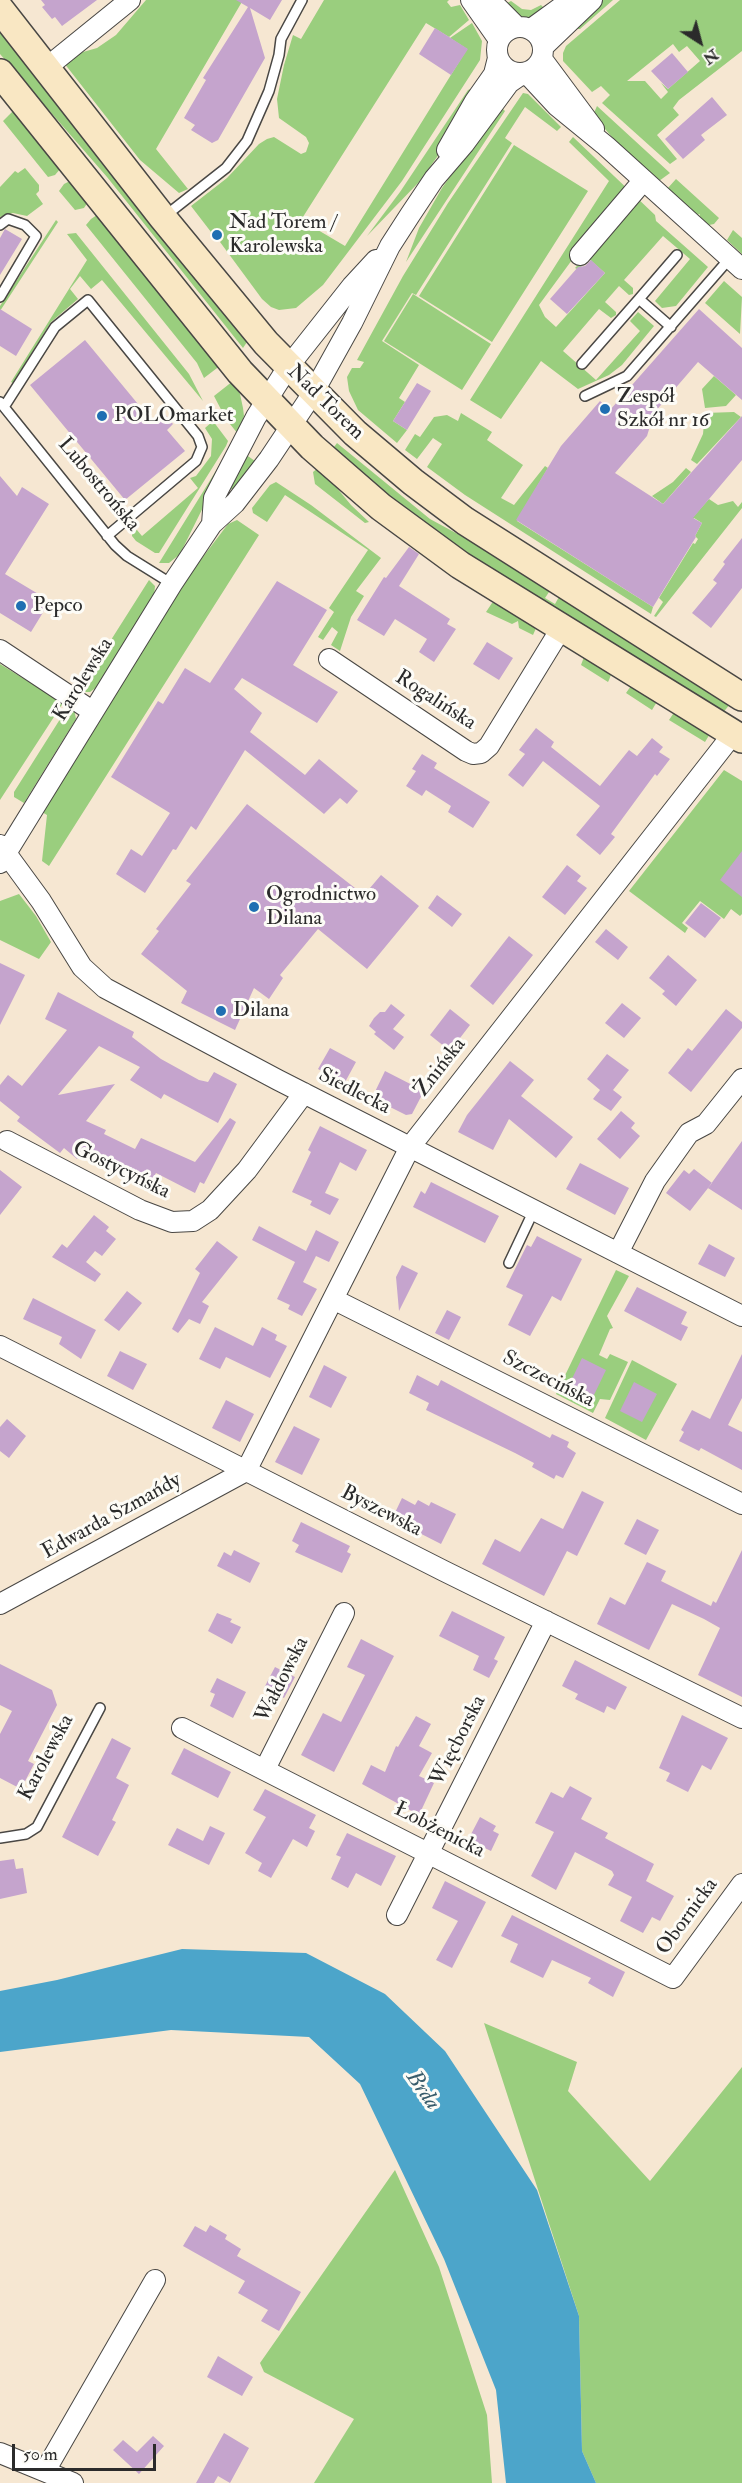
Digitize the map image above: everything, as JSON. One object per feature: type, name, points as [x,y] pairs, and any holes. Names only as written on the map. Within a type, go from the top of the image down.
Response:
[{"type":"main road","name":"Nad Torem","points":[[0,9],[164,218],[288,367],[383,459],[465,521],[742,697]]},
{"type":"main road","name":"Nad Torem","points":[[0,73],[266,402],[330,464],[403,524],[460,565],[738,736]]},
{"type":"street","points":[[46,68],[130,0]]},
{"type":"street","points":[[471,0],[507,70],[531,78],[557,106],[606,146],[736,264]]},
{"type":"street","points":[[490,0],[541,39],[543,53],[606,146]]},
{"type":"street","points":[[434,179],[441,160],[494,74],[498,49],[504,33],[524,28],[571,0]]},
{"type":"street","points":[[390,246],[434,179],[478,126],[509,83],[534,70],[543,53],[592,0]]},
{"type":"street","points":[[580,255],[644,181]]},
{"type":"street","name":"Karolewska","points":[[212,524],[214,498],[266,402],[288,367],[352,286],[390,246]]},
{"type":"street","name":"Karolewska","points":[[2,853],[212,524],[235,502],[313,393],[352,323],[390,246]]},
{"type":"street","name":"Rogalińska","points":[[329,659],[466,751],[473,754],[481,753],[489,746],[561,627]]},
{"type":"street","points":[[0,650],[92,711]]},
{"type":"street","name":"Żnińska","points":[[246,1471],[410,1147],[738,736]]},
{"type":"street","name":"Siedlecka","points":[[2,853],[41,901],[82,967],[105,988],[304,1094],[742,1316]]},
{"type":"street","points":[[618,1253],[655,1181],[689,1134],[706,1124],[742,1079]]},
{"type":"street","name":"Gostycyńska","points":[[7,1141],[140,1210],[172,1222],[193,1221],[210,1210],[247,1170],[304,1094]]},
{"type":"street","name":"Szczecińska","points":[[333,1299],[742,1504]]},
{"type":"street","name":"Byszewska","points":[[0,1346],[742,1718]]},
{"type":"street","name":"Edwarda Szmańdy","points":[[0,1604],[246,1471]]},
{"type":"street","name":"Wałdowska","points":[[265,1769],[344,1613]]},
{"type":"street","name":"Więcborska","points":[[397,1915],[546,1621]]},
{"type":"street","name":"Łobżenicka","points":[[182,1728],[674,1977]]},
{"type":"street","name":"Obornicka","points":[[674,1977],[742,1884]]},
{"type":"street","points":[[45,2471],[155,2280]]},
{"type":"street","points":[[0,2452],[73,2483]]},
{"type":"lane","points":[[164,218],[226,168],[247,141],[268,91],[279,55],[281,39],[302,0]]},
{"type":"lane","points":[[0,225],[8,219],[25,225],[36,236],[0,297]]},
{"type":"lane","points":[[582,364],[677,255]]},
{"type":"lane","points":[[585,396],[627,376],[671,327],[736,264]]},
{"type":"lane","points":[[639,299],[671,327]]},
{"type":"lane","points":[[2,404],[55,327],[88,300],[198,436],[202,447],[196,461],[107,536]]},
{"type":"lane","name":"Lubostrońska","points":[[2,404],[107,536],[127,556],[172,584]]},
{"type":"lane","points":[[509,1263],[534,1210]]},
{"type":"lane","name":"Karolewska","points":[[0,1838],[26,1834],[37,1827],[100,1708]]},
{"type":"green space","points":[[146,0],[243,0],[156,149],[188,189],[179,193],[140,160],[64,63],[76,54],[97,48],[116,35]]},
{"type":"green space","points":[[324,0],[449,0],[447,2],[451,7],[460,5],[469,20],[449,37],[426,23],[301,220],[345,246],[467,49],[450,38],[472,23],[482,41],[480,60],[402,181],[323,285],[296,308],[279,310],[271,307],[262,299],[220,242],[223,239],[215,229],[211,232],[191,206],[227,178],[259,144],[267,139],[274,137],[301,154],[306,152],[309,143],[306,137],[279,118],[277,99],[293,35],[301,39]]},
{"type":"green space","points":[[603,0],[613,0],[580,29],[577,29],[575,26]]},
{"type":"green space","points":[[620,0],[742,0],[742,51],[679,100],[673,108],[679,115],[657,135],[677,159],[670,164],[602,103],[610,95],[601,86],[592,92],[563,61],[566,46]],"holes":[[[673,44],[679,52],[687,46],[700,61],[668,89],[661,83],[668,92],[661,99],[645,81],[627,81]]]},
{"type":"green space","points":[[511,1],[522,9],[531,10],[541,5],[547,11],[532,19],[517,18],[503,5]]},
{"type":"green space","points":[[0,24],[249,339],[243,348],[107,177],[0,54]]},
{"type":"green space","points":[[473,88],[448,139],[420,181],[367,236],[400,192],[468,90]]},
{"type":"green space","points":[[523,93],[528,94],[561,127],[557,131],[525,107],[505,138],[512,143],[416,295],[412,293],[382,341],[419,365],[399,398],[405,402],[393,421],[407,430],[397,443],[358,410],[349,391],[347,377],[352,368],[360,368],[364,362],[357,360],[403,276],[448,203]]},
{"type":"green space","points":[[500,106],[505,111],[406,262],[419,228],[442,188]]},
{"type":"green space","points":[[597,106],[670,173],[659,181],[617,143],[593,115]]},
{"type":"green space","points":[[14,110],[61,168],[55,175],[48,177],[3,121]]},
{"type":"green space","points":[[573,137],[655,215],[656,221],[708,267],[676,306],[662,308],[655,301],[690,259],[663,236],[624,280],[633,288],[633,294],[629,295],[619,286],[605,302],[616,312],[616,315],[611,318],[599,309],[563,351],[596,380],[640,331],[630,321],[638,312],[654,326],[622,365],[609,375],[578,389],[541,361],[501,419],[470,400],[609,181],[569,142]],"holes":[[[580,249],[579,264],[575,268],[579,270],[581,264],[589,259],[605,273],[556,327],[545,317],[539,305]]]},
{"type":"green space","points":[[514,145],[588,191],[492,342],[419,296]]},
{"type":"green space","points":[[25,168],[39,185],[39,191],[36,194],[43,204],[27,216],[13,213],[0,217],[0,187],[15,171],[18,173]]},
{"type":"green space","points":[[676,179],[719,218],[714,224],[709,225],[699,217],[700,214],[697,215],[667,189]]},
{"type":"green space","points":[[72,180],[88,202],[84,208],[75,210],[59,191],[64,184]]},
{"type":"green space","points":[[97,215],[221,365],[204,378],[197,363],[86,225]]},
{"type":"green space","points":[[56,220],[58,222],[0,311],[0,306]]},
{"type":"green space","points":[[733,230],[742,238],[742,254],[727,240]]},
{"type":"green space","points":[[76,233],[189,374],[203,401],[102,280],[91,289],[80,276],[70,289],[78,299],[51,322],[13,383],[11,382],[87,260],[67,234]]},
{"type":"green space","points":[[724,281],[742,297],[740,334],[705,303]]},
{"type":"green space","points":[[413,294],[491,344],[462,390],[384,341]]},
{"type":"green space","points":[[714,376],[736,395],[726,406],[705,408],[702,389]]},
{"type":"green space","points":[[233,381],[240,394],[244,416],[238,434],[226,419],[214,396]]},
{"type":"green space","points":[[734,412],[741,417],[697,464],[691,460],[703,434],[705,413]]},
{"type":"green space","points":[[461,413],[492,432],[487,440],[523,465],[501,498],[514,505],[545,466],[548,468],[517,521],[653,607],[651,614],[465,495],[427,467],[442,444],[433,438],[417,459],[405,450],[415,434],[420,437],[434,417],[447,415],[458,421]]},
{"type":"green space","points":[[213,421],[228,441],[226,446],[159,553],[155,553],[136,541],[132,533],[137,530],[142,536],[198,488],[190,478],[196,476],[211,456],[212,439],[205,428]]},
{"type":"green space","points":[[337,443],[430,519],[489,551],[551,589],[545,598],[555,604],[560,595],[742,708],[742,712],[730,704],[722,714],[443,541],[331,451]]},
{"type":"green space","points":[[230,448],[225,463],[180,554],[169,563],[159,563]]},
{"type":"green space","points":[[245,454],[255,461],[233,489],[229,489]]},
{"type":"green space","points":[[318,468],[369,522],[365,523],[315,484],[313,472]]},
{"type":"green space","points":[[686,468],[691,472],[663,504],[652,496],[673,482]]},
{"type":"green space","points":[[276,482],[311,505],[381,558],[356,591],[364,596],[351,617],[340,651],[331,645],[338,632],[332,627],[323,640],[318,637],[334,612],[329,608],[368,550],[285,495],[267,522],[253,513],[252,508],[270,485]]},
{"type":"green space","points":[[709,499],[718,505],[733,501],[738,507],[742,502],[742,508],[656,617],[654,616],[663,602],[659,598],[693,543],[695,544],[698,539],[695,536],[702,523],[694,518],[687,529],[684,527]]},
{"type":"green space","points":[[237,520],[259,535],[49,866],[42,861],[47,815],[42,812],[193,570],[228,524]]},
{"type":"green space","points":[[149,580],[155,586],[154,597],[97,687],[90,692],[78,692]]},
{"type":"green space","points":[[497,602],[537,626],[533,635],[519,628],[518,621],[512,624],[486,612],[492,603]]},
{"type":"green space","points":[[584,657],[612,672],[608,682],[581,665]]},
{"type":"green space","points":[[0,664],[63,703],[0,800]]},
{"type":"green space","points":[[633,683],[658,700],[652,710],[626,693]]},
{"type":"green space","points":[[69,705],[74,709],[76,719],[24,803],[14,797],[14,792]]},
{"type":"green space","points":[[675,711],[711,732],[705,742],[669,720]]},
{"type":"green space","points":[[724,770],[742,781],[742,914],[740,916],[731,909],[724,919],[700,901],[682,923],[688,928],[685,933],[629,891]]},
{"type":"green space","points":[[19,894],[36,916],[51,942],[39,959],[0,940],[0,901]]},
{"type":"green space","points":[[616,1270],[629,1276],[607,1316],[613,1328],[610,1329],[599,1355],[607,1359],[610,1354],[628,1362],[610,1400],[600,1399],[593,1413],[556,1394]]},
{"type":"green space","points":[[632,1360],[677,1384],[646,1440],[605,1418]]},
{"type":"green space","points":[[484,2023],[577,2062],[568,2091],[650,2181],[742,2067],[742,2483],[596,2483],[582,2451],[579,2316]]},
{"type":"green space","points":[[395,2170],[439,2267],[487,2415],[492,2483],[314,2483],[354,2419],[264,2372],[260,2363]]},
{"type":"water","name":"Brda","points":[[182,1949],[306,1953],[385,1994],[445,2051],[537,2190],[579,2316],[582,2451],[596,2483],[506,2483],[496,2390],[444,2259],[360,2084],[309,2037],[171,2030],[0,2052],[0,1991],[57,1980]]},
{"type":"building","points":[[41,0],[97,0],[62,26],[55,17],[52,19],[42,7],[45,5]]},
{"type":"building","points":[[236,0],[282,0],[270,20],[250,8],[265,58],[218,140],[212,143],[191,130],[195,125],[184,118],[206,80],[203,78],[248,7]]},
{"type":"building","points":[[435,28],[468,49],[451,75],[419,54]]},
{"type":"building","points":[[672,53],[688,72],[668,89],[651,71]]},
{"type":"building","points":[[712,97],[727,115],[701,135],[705,140],[683,159],[665,139]]},
{"type":"building","points":[[5,229],[22,239],[0,275],[0,238]]},
{"type":"building","points":[[591,260],[605,273],[567,314],[550,299],[578,267],[585,266]]},
{"type":"building","points":[[0,309],[32,329],[16,356],[0,346]]},
{"type":"building","points":[[699,309],[742,348],[742,400],[698,362],[654,413],[647,436],[615,473],[663,504],[742,416],[742,460],[693,518],[702,523],[696,537],[653,607],[516,520],[561,446],[600,401],[610,410]]},
{"type":"building","name":"POLOmarket","points":[[85,340],[152,421],[163,412],[173,424],[167,430],[185,451],[125,500],[30,385]]},
{"type":"building","points":[[417,383],[431,391],[407,430],[393,421]]},
{"type":"building","points":[[0,476],[17,496],[22,487],[49,504],[5,574],[50,601],[31,632],[0,613]]},
{"type":"building","points":[[742,538],[742,588],[711,628],[692,613],[717,583],[713,580],[725,564],[723,562]]},
{"type":"building","points":[[409,547],[419,554],[399,586],[450,619],[447,624],[456,629],[434,662],[419,652],[427,639],[395,619],[384,636],[357,620],[384,577],[386,578]]},
{"type":"building","points":[[277,581],[327,610],[293,665],[338,692],[317,723],[242,678],[234,689],[262,713],[250,732],[305,775],[319,759],[358,791],[347,804],[340,798],[324,814],[245,750],[196,830],[191,826],[176,850],[173,849],[145,893],[116,874],[131,849],[142,856],[170,813],[111,777],[158,701],[163,704],[185,668],[210,683]]},
{"type":"building","points":[[487,642],[513,658],[499,680],[473,664]]},
{"type":"building","points":[[536,728],[554,742],[551,747],[600,786],[629,750],[637,756],[652,738],[663,747],[659,752],[670,759],[657,776],[655,774],[611,834],[615,837],[600,855],[576,835],[600,806],[543,761],[523,787],[508,775],[525,754],[519,750]]},
{"type":"building","points":[[422,754],[437,763],[434,768],[490,802],[473,828],[448,812],[451,806],[426,790],[422,796],[406,786],[416,771],[412,769]]},
{"type":"building","name":"Ogrodnictwo Dilana","points":[[247,804],[364,895],[381,875],[419,906],[367,969],[318,929],[280,975],[283,978],[269,999],[254,988],[235,1030],[181,1003],[187,991],[141,954],[159,931],[156,929],[191,884],[186,881]]},
{"type":"building","points":[[742,851],[742,897],[720,880]]},
{"type":"building","points":[[567,865],[581,876],[577,881],[587,888],[565,915],[542,897]]},
{"type":"building","points":[[437,895],[462,914],[452,927],[428,908]]},
{"type":"building","points":[[701,903],[721,918],[705,938],[685,923]]},
{"type":"building","points":[[606,929],[628,947],[618,960],[595,942]]},
{"type":"building","points":[[509,936],[533,955],[493,1005],[470,986]]},
{"type":"building","points":[[668,955],[697,980],[676,1006],[662,994],[665,991],[649,978]]},
{"type":"building","points":[[0,963],[25,975],[0,1025]]},
{"type":"building","points":[[58,992],[134,1032],[132,1037],[161,1059],[199,1080],[208,1082],[214,1072],[237,1084],[218,1123],[164,1094],[161,1099],[130,1080],[140,1067],[99,1046],[58,1095],[115,1084],[86,1121],[106,1130],[104,1134],[135,1149],[141,1138],[195,1162],[230,1118],[236,1122],[204,1184],[200,1182],[195,1193],[156,1173],[151,1182],[84,1151],[77,1159],[64,1148],[60,1153],[17,1121],[20,1117],[0,1101],[0,1085],[8,1075],[22,1086],[67,1030],[45,1019]]},
{"type":"building","points":[[622,1003],[641,1018],[624,1038],[605,1023]]},
{"type":"building","points":[[391,1004],[405,1015],[393,1029],[404,1037],[394,1050],[374,1034],[376,1032],[369,1026],[380,1012],[385,1012]]},
{"type":"building","points":[[450,1009],[470,1025],[450,1051],[430,1035]]},
{"type":"building","points":[[726,1009],[742,1022],[742,1028],[691,1092],[668,1073],[688,1048],[692,1051]]},
{"type":"building","points":[[330,1048],[356,1062],[344,1084],[318,1069]]},
{"type":"building","points":[[607,1054],[629,1070],[613,1090],[622,1097],[611,1111],[593,1099],[600,1090],[587,1079]]},
{"type":"building","points":[[510,1061],[534,1080],[521,1096],[573,1137],[556,1158],[509,1119],[493,1150],[458,1132],[467,1115]]},
{"type":"building","points":[[385,1071],[424,1091],[412,1114],[406,1115],[372,1098]]},
{"type":"building","points":[[621,1111],[635,1123],[631,1128],[640,1136],[620,1159],[597,1139]]},
{"type":"building","points":[[320,1126],[367,1150],[356,1171],[340,1162],[325,1193],[339,1199],[330,1215],[310,1205],[312,1201],[292,1192],[311,1152],[308,1150]]},
{"type":"building","points":[[742,1141],[742,1210],[708,1188]]},
{"type":"building","points":[[580,1163],[629,1188],[615,1215],[566,1189]]},
{"type":"building","points":[[694,1169],[712,1183],[690,1211],[666,1193],[684,1170],[689,1174]]},
{"type":"building","points":[[0,1170],[22,1187],[0,1215]]},
{"type":"building","points":[[431,1182],[499,1216],[485,1243],[413,1207],[421,1191],[425,1194]]},
{"type":"building","points":[[94,1215],[109,1227],[106,1231],[116,1239],[102,1256],[95,1251],[86,1262],[101,1274],[95,1282],[52,1257],[62,1244],[67,1248]]},
{"type":"building","points":[[259,1226],[306,1251],[316,1230],[339,1242],[329,1262],[316,1256],[303,1282],[317,1289],[302,1316],[288,1309],[290,1305],[277,1299],[295,1262],[252,1240]]},
{"type":"building","points":[[537,1236],[582,1259],[561,1301],[552,1296],[530,1336],[508,1325],[523,1295],[506,1287],[527,1245],[531,1247]]},
{"type":"building","points":[[217,1241],[238,1257],[202,1302],[209,1306],[200,1324],[189,1319],[178,1333],[172,1329],[200,1273],[195,1269]]},
{"type":"building","points":[[709,1244],[735,1258],[725,1277],[698,1264]]},
{"type":"building","points":[[402,1265],[418,1273],[399,1311],[396,1277]]},
{"type":"building","points":[[637,1287],[687,1312],[681,1324],[688,1327],[681,1341],[624,1311]]},
{"type":"building","points":[[127,1291],[142,1303],[119,1331],[104,1320]]},
{"type":"building","points":[[33,1298],[96,1330],[81,1359],[59,1344],[62,1337],[23,1319]]},
{"type":"building","points":[[447,1310],[461,1317],[449,1340],[435,1333]]},
{"type":"building","points":[[215,1327],[253,1346],[262,1327],[277,1335],[275,1340],[287,1346],[270,1378],[226,1357],[220,1369],[199,1359]]},
{"type":"building","points":[[120,1351],[147,1364],[133,1390],[107,1376]]},
{"type":"building","points":[[742,1354],[742,1398],[728,1425],[742,1432],[742,1470],[701,1448],[699,1451],[679,1441],[684,1432],[681,1430],[692,1410],[710,1419]]},
{"type":"building","points":[[582,1358],[606,1370],[593,1397],[569,1385]]},
{"type":"building","points":[[324,1365],[347,1377],[331,1408],[309,1397]]},
{"type":"building","points":[[417,1375],[438,1386],[441,1380],[550,1438],[552,1434],[569,1442],[567,1447],[576,1453],[563,1478],[556,1475],[554,1479],[532,1467],[534,1463],[426,1410],[429,1403],[409,1393]]},
{"type":"building","points":[[634,1382],[657,1394],[642,1422],[620,1411]]},
{"type":"building","points":[[226,1400],[254,1414],[240,1442],[212,1428]]},
{"type":"building","points":[[7,1419],[26,1436],[9,1458],[0,1451],[0,1427]]},
{"type":"building","points":[[294,1426],[320,1439],[302,1475],[275,1462]]},
{"type":"building","points":[[582,1491],[604,1502],[577,1556],[567,1551],[544,1596],[482,1564],[495,1539],[520,1552],[541,1518],[563,1529]]},
{"type":"building","points":[[402,1498],[415,1505],[418,1500],[429,1506],[431,1502],[456,1514],[441,1544],[392,1519]]},
{"type":"building","points":[[637,1519],[659,1530],[646,1555],[624,1544]]},
{"type":"building","points":[[301,1522],[350,1546],[347,1552],[351,1554],[342,1573],[295,1552],[299,1545],[292,1541]]},
{"type":"building","points":[[234,1550],[260,1563],[250,1583],[217,1566],[224,1552],[231,1556]]},
{"type":"building","points":[[742,1550],[742,1697],[698,1675],[720,1628],[704,1619],[672,1604],[649,1650],[597,1624],[610,1597],[625,1605],[647,1562],[666,1571],[661,1581],[711,1606],[713,1601],[716,1603]]},
{"type":"building","points":[[452,1611],[505,1637],[494,1659],[498,1661],[489,1678],[473,1670],[479,1656],[439,1636]]},
{"type":"building","points":[[217,1613],[232,1619],[230,1622],[241,1627],[232,1644],[208,1631]]},
{"type":"building","points":[[361,1639],[394,1656],[334,1772],[301,1755],[323,1713],[341,1722],[365,1675],[347,1667]]},
{"type":"building","points":[[575,1660],[627,1687],[615,1710],[607,1706],[604,1713],[575,1699],[578,1694],[562,1686]]},
{"type":"building","points":[[0,1664],[52,1690],[57,1705],[28,1761],[34,1764],[21,1789],[0,1778],[0,1734],[12,1711],[0,1705]]},
{"type":"building","points":[[275,1667],[295,1677],[284,1698],[264,1688]]},
{"type":"building","points":[[217,1678],[246,1692],[233,1718],[210,1706],[215,1694],[210,1692]]},
{"type":"building","points":[[682,1715],[728,1738],[711,1770],[702,1765],[688,1792],[666,1781],[670,1773],[659,1768]]},
{"type":"building","points":[[416,1716],[431,1724],[419,1746],[432,1753],[419,1776],[434,1783],[419,1815],[362,1784],[371,1765],[385,1772],[396,1746],[398,1747]]},
{"type":"building","points":[[112,1738],[131,1748],[116,1778],[129,1785],[112,1820],[116,1822],[98,1856],[62,1837]]},
{"type":"building","points":[[184,1748],[231,1772],[218,1798],[171,1774]]},
{"type":"building","points":[[570,1786],[592,1798],[581,1819],[608,1833],[605,1838],[654,1864],[646,1881],[674,1896],[660,1921],[652,1917],[643,1933],[620,1921],[632,1897],[608,1885],[614,1875],[612,1871],[575,1852],[556,1890],[531,1876],[554,1832],[535,1823],[551,1792],[563,1798]]},
{"type":"building","points":[[265,1789],[316,1815],[309,1828],[315,1831],[307,1847],[293,1839],[271,1878],[258,1871],[262,1863],[245,1853],[266,1817],[253,1810]]},
{"type":"building","points":[[480,1817],[496,1826],[493,1831],[499,1834],[491,1851],[468,1840]]},
{"type":"building","points":[[210,1826],[225,1833],[209,1865],[168,1845],[177,1828],[203,1841]]},
{"type":"building","points":[[347,1833],[396,1856],[381,1886],[356,1873],[348,1888],[331,1879],[341,1857],[336,1855]]},
{"type":"building","points":[[14,1859],[16,1869],[23,1868],[27,1893],[0,1899],[0,1861]]},
{"type":"building","points":[[445,1881],[486,1902],[452,1968],[436,1960],[458,1921],[432,1908]]},
{"type":"building","points":[[512,1915],[625,1972],[613,1997],[588,1983],[591,1978],[552,1960],[543,1978],[510,1962],[518,1944],[501,1936]]},
{"type":"building","points":[[210,2225],[227,2235],[225,2239],[241,2249],[237,2256],[301,2292],[279,2331],[261,2321],[268,2310],[238,2293],[245,2281],[183,2246],[195,2226],[206,2232]]},
{"type":"building","points":[[218,2356],[253,2377],[242,2396],[207,2377]]},
{"type":"building","points":[[224,2433],[249,2448],[230,2483],[218,2476],[214,2483],[196,2483]]},
{"type":"building","points":[[153,2436],[164,2446],[139,2474],[113,2450],[123,2440],[137,2452]]},
{"type":"place","name":"Nad Torem / Karolewska","points":[[217,235]]},
{"type":"place","name":"Zespół Szkół nr 16","points":[[605,409]]},
{"type":"place","name":"POLOmarket","points":[[102,416]]},
{"type":"place","name":"Pepco","points":[[21,606]]},
{"type":"place","name":"Ogrodnictwo Dilana","points":[[254,907]]},
{"type":"place","name":"Dilana","points":[[221,1011]]}]
